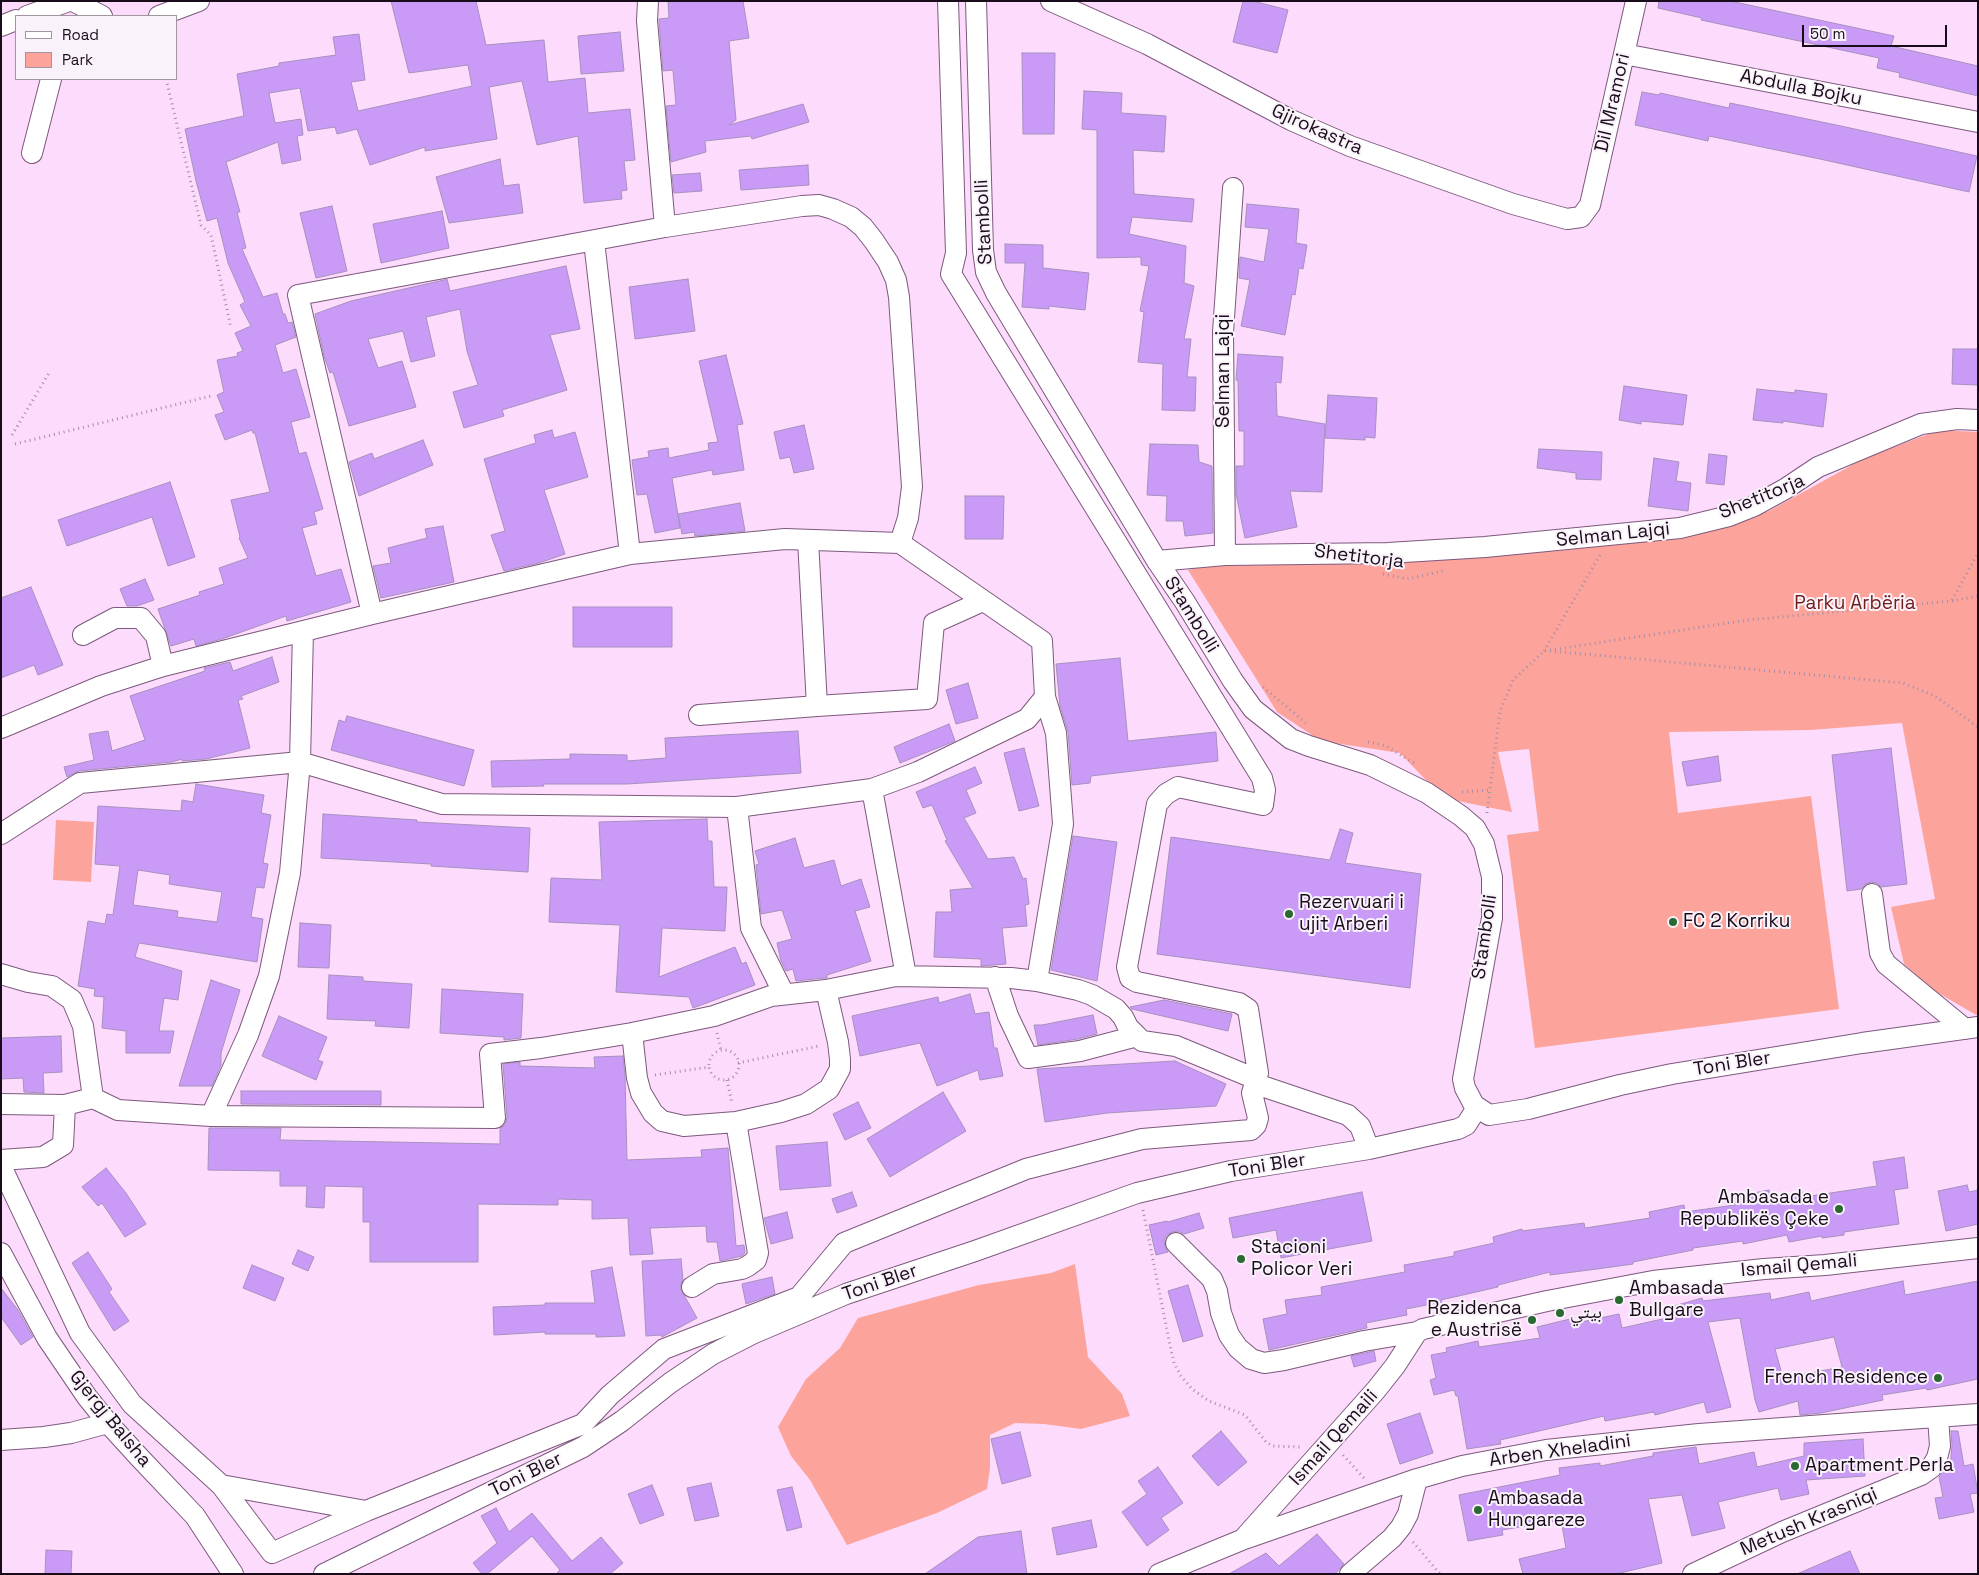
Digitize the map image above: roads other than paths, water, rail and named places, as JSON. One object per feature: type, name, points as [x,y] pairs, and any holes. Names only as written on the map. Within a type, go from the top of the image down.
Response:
[{"type":"street","points":[[30,15],[71,1],[100,15]]},
{"type":"street","points":[[67,15],[71,1]]},
{"type":"street","points":[[162,15],[199,1]]},
{"type":"street","points":[[648,1],[647,21],[666,227]]},
{"type":"street","points":[[1,1166],[80,1333],[132,1404],[221,1485],[272,1553],[366,1511],[583,1424],[610,1394],[664,1349],[799,1297],[844,1243],[1026,1169],[1142,1139],[1251,1130],[1256,1125],[1258,1118],[1252,1093],[1258,1073],[1248,1009],[1239,1003],[1137,982],[1130,978],[1127,967],[1157,804],[1166,794],[1178,787],[1263,805],[1265,790],[1262,778],[950,274],[956,253],[948,1]]},
{"type":"street","name":"Stambolli","points":[[976,1],[983,250],[986,272],[996,293],[1157,561],[1185,602],[1233,681],[1253,709],[1291,738],[1308,746],[1370,766],[1427,793],[1475,828],[1484,844],[1492,877],[1492,918],[1463,1079],[1468,1096],[1483,1112]]},
{"type":"street","name":"Gjirokastra","points":[[1051,1],[1147,44],[1291,120],[1350,146],[1513,204],[1567,219],[1581,217],[1590,205]]},
{"type":"street","name":"Dil Mramori","points":[[1590,205],[1636,1]]},
{"type":"street","points":[[1,26],[15,20]]},
{"type":"street","name":"Abdulla Bojku","points":[[1624,54],[1978,122]]},
{"type":"street","points":[[32,153],[51,80]]},
{"type":"street","name":"Selman Lajqi","points":[[1225,555],[1223,332],[1233,188]]},
{"type":"street","points":[[372,614],[298,295],[666,227],[818,205],[833,208],[863,227],[874,241],[896,280],[899,297],[912,488],[908,518],[900,543]]},
{"type":"street","points":[[594,241],[630,554]]},
{"type":"street","name":"Selman Lajqi","points":[[1157,561],[1225,555],[1388,553],[1611,536],[1680,528],[1729,516],[1754,506],[1785,489],[1818,467],[1921,424],[1957,419],[1978,420]]},
{"type":"street","points":[[1,728],[101,686],[163,666],[372,614],[630,554],[786,539],[900,543],[1042,641],[1045,697],[1056,732],[1062,824],[1037,981]]},
{"type":"street","points":[[808,540],[816,706]]},
{"type":"street","points":[[699,715],[927,700],[934,623],[983,601]]},
{"type":"street","points":[[83,635],[115,618],[141,618],[156,636],[163,666]]},
{"type":"street","points":[[211,1116],[248,1036],[268,976],[290,873],[300,762],[303,631]]},
{"type":"street","points":[[1,834],[80,783],[300,762],[442,804],[737,807],[872,789],[926,769],[1027,719],[1045,697]]},
{"type":"street","points":[[872,789],[906,976]]},
{"type":"street","points":[[737,807],[751,928],[784,994]]},
{"type":"street","points":[[1872,894],[1880,954],[1886,964],[1971,1028]]},
{"type":"street","points":[[1,974],[28,982],[52,986],[72,1000],[83,1026],[93,1098]]},
{"type":"street","points":[[1,1104],[64,1105],[93,1098],[118,1110],[211,1116],[495,1118],[490,1054],[541,1048],[632,1032],[714,1016],[761,998],[826,990],[882,979],[906,976],[995,977],[1037,981],[1078,990],[1105,1001],[1123,1017],[1128,1027],[1142,1041],[1176,1046],[1256,1079],[1259,1085],[1348,1115],[1360,1126],[1369,1149]]},
{"type":"street","points":[[995,977],[1008,1016],[1028,1058],[1080,1051],[1137,1036]]},
{"type":"street","points":[[632,1032],[637,1078],[646,1104],[662,1121],[684,1126],[736,1122],[795,1108],[820,1096],[829,1089],[840,1070],[840,1059],[826,990]]},
{"type":"street","name":"Toni Bler","points":[[324,1574],[583,1447],[622,1421],[670,1383],[714,1354],[752,1334],[846,1294],[1139,1192],[1231,1171],[1369,1149],[1458,1129],[1483,1112],[1528,1109],[1620,1085],[1672,1074],[1862,1043],[1971,1028]]},
{"type":"street","points":[[1,1160],[43,1157],[63,1145],[64,1105]]},
{"type":"street","points":[[692,1287],[713,1274],[742,1269],[748,1266],[756,1260],[758,1253],[736,1122]]},
{"type":"street","name":"Ismail Qemali","points":[[1176,1243],[1188,1257],[1212,1278],[1217,1291],[1220,1313],[1229,1335],[1251,1359],[1264,1363],[1364,1341],[1417,1332],[1423,1329],[1547,1301],[1653,1281],[1764,1269],[1825,1266],[1978,1248]]},
{"type":"street","name":"Gjergj Balsha","points":[[1,1253],[47,1338],[87,1397],[108,1423],[195,1516],[233,1574]]},
{"type":"street","name":"Ismail Qemaili","points":[[1244,1539],[1376,1390],[1395,1366],[1417,1332]]},
{"type":"street","name":"Arben Xheladini","points":[[1160,1574],[1244,1539],[1417,1479],[1462,1466],[1536,1452],[1600,1443],[1978,1414]]},
{"type":"street","name":"Metush Krasniqi","points":[[1693,1574],[1782,1532],[1921,1475],[1931,1468],[1937,1458],[1940,1446],[1938,1417]]},
{"type":"street","points":[[1,1440],[53,1436],[108,1423]]},
{"type":"street","points":[[1350,1574],[1392,1538],[1401,1527],[1408,1514],[1417,1479]]},
{"type":"street","points":[[221,1485],[366,1511]]},
{"type":"place","name":"Rezervuari i ujit Arberi","points":[[1289,914]]},
{"type":"place","name":"FC 2 Korriku","points":[[1673,922]]},
{"type":"place","name":"Ambasada e Republikës Çeke","points":[[1839,1209]]},
{"type":"place","name":"Stacioni Policor Veri","points":[[1241,1259]]},
{"type":"place","name":"Ambasada Bullgare","points":[[1619,1300]]},
{"type":"place","name":"بيتي","points":[[1560,1313]]},
{"type":"place","name":"Rezidenca e Austrisë","points":[[1532,1320]]},
{"type":"place","name":"French Residence","points":[[1938,1378]]},
{"type":"place","name":"Apartment Perla","points":[[1795,1466]]},
{"type":"place","name":"Ambasada Hungareze","points":[[1478,1510]]},
{"type":"park label","name":"Parku Arbëria","points":[[1855,604]]}]
